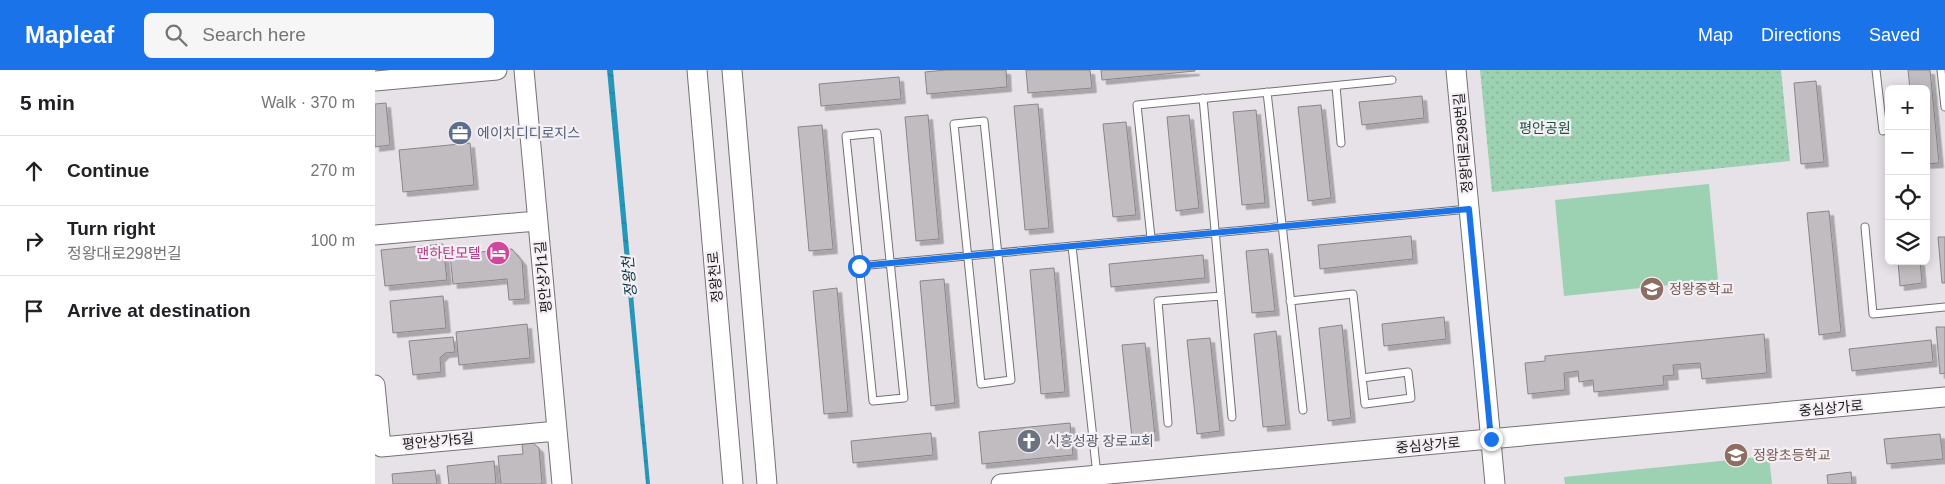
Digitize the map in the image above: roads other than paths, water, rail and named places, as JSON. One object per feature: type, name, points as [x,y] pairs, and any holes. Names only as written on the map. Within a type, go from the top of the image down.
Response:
[{"type":"street","points":[[375,81],[497,70]]},
{"type":"street","name":"평안상가1길","points":[[523,70],[562,484]]},
{"type":"street","name":"정왕천로","points":[[697,70],[733,484]]},
{"type":"street","points":[[732,70],[767,484]]},
{"type":"street","name":"정왕대로298번길","points":[[1456,70],[1495,484]]},
{"type":"street","points":[[375,235],[537,221]]},
{"type":"street","name":"평안상가5길","points":[[375,385],[381,446],[557,431]]},
{"type":"street","name":"중심상가로","points":[[1001,484],[1097,475],[1129,475],[1945,397]]},
{"type":"lane","points":[[1877,70],[1883,131]]},
{"type":"lane","points":[[1941,70],[1945,107]]},
{"type":"lane","points":[[1151,238],[1137,105],[1392,80]]},
{"type":"lane","points":[[1336,86],[1341,143]]},
{"type":"lane","points":[[1267,92],[1303,410]]},
{"type":"lane","points":[[1203,98],[1232,417]]},
{"type":"lane","points":[[984,121],[1011,380],[981,384],[967,256],[954,124],[984,121]]},
{"type":"lane","points":[[877,133],[904,398],[873,402],[859,266],[846,136],[877,133]]},
{"type":"lane","points":[[859,266],[1469,209]]},
{"type":"lane","points":[[1865,227],[1873,314],[1945,307]]},
{"type":"lane","points":[[1072,246],[1097,475]]},
{"type":"lane","points":[[1291,301],[1353,294],[1362,378],[1365,404],[1411,398],[1407,372],[1362,378]]},
{"type":"lane","points":[[1168,423],[1158,301],[1221,296]]},
{"type":"water","name":"정왕천","points":[[607,70],[613,70],[650,484],[646,484]]},
{"type":"place","name":"에이치디디로지스","points":[[460,133]]},
{"type":"place","name":"맨하탄모텔","points":[[498,253]]},
{"type":"place","name":"정왕중학교","points":[[1652,289]]},
{"type":"place","name":"시흥성광 장로교회","points":[[1029,441]]},
{"type":"place","name":"정왕초등학교","points":[[1736,455]]},
{"type":"park label","name":"평안공원","points":[[1545,128]]}]
